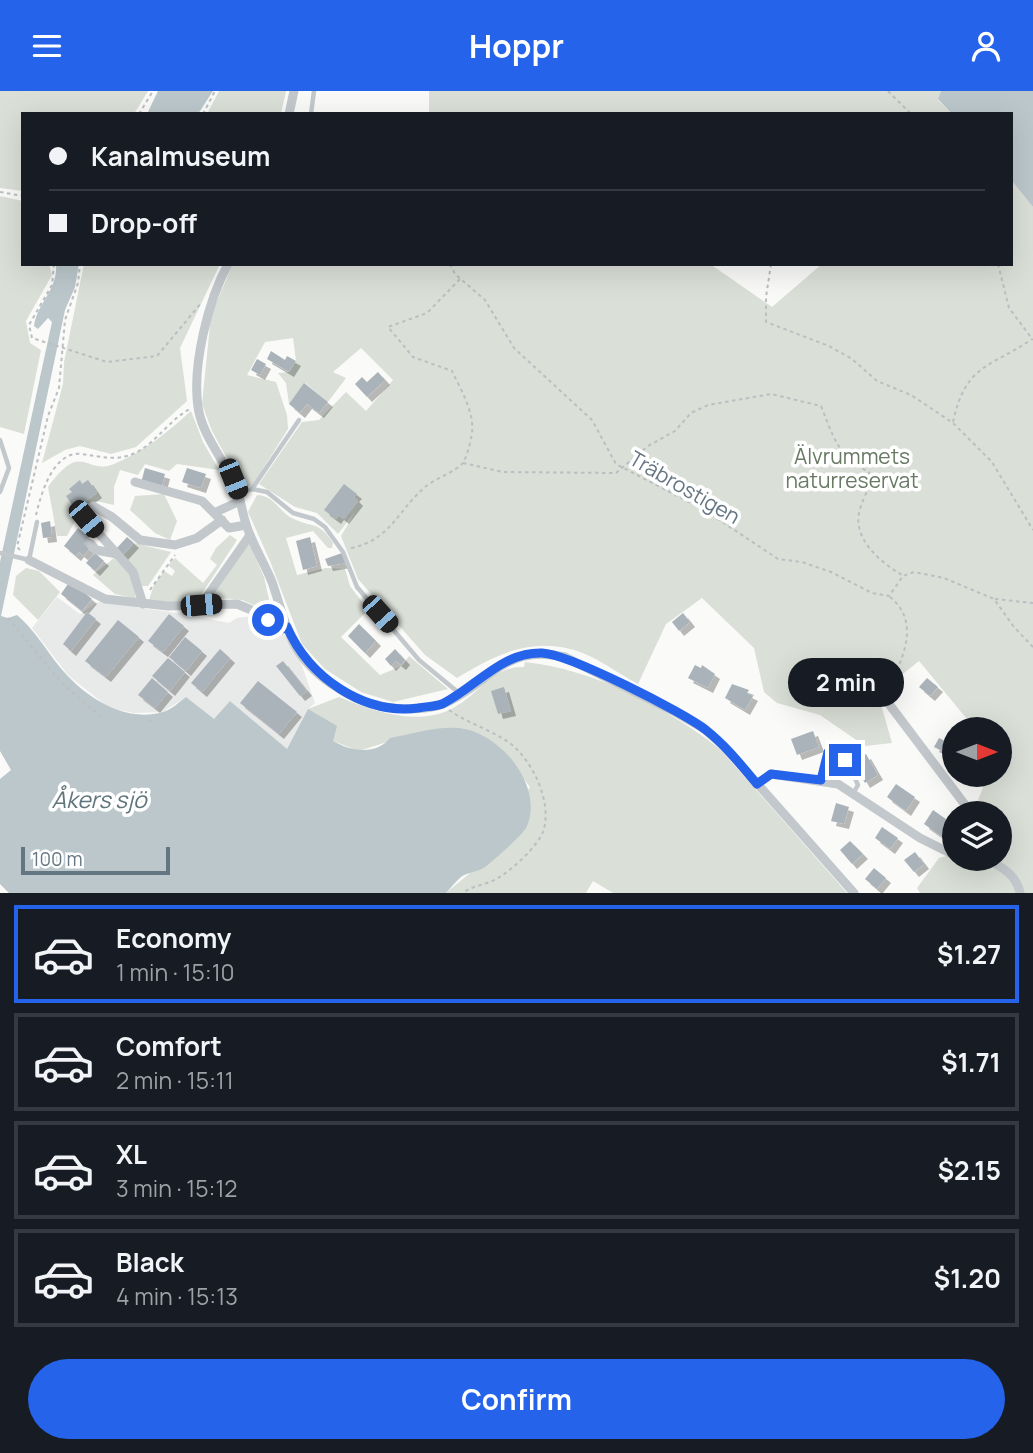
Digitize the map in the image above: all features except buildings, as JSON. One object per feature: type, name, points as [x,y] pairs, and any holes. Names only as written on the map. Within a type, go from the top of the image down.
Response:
[{"type":"street","points":[[289,112],[293,91]]},
{"type":"street","points":[[227,266],[213,298],[203,332],[197,406],[239,497],[246,525],[271,580],[294,645],[313,667],[337,687],[362,701],[395,709],[441,705],[510,659],[545,653],[565,657],[703,728],[724,746],[854,893]]},
{"type":"street","points":[[135,482],[202,501],[229,528],[237,529],[246,525]]},
{"type":"street","points":[[143,604],[133,572],[86,519],[84,512],[89,507],[104,512],[140,540],[184,544],[239,497]]},
{"type":"street","points":[[201,605],[250,535]]},
{"type":"street","points":[[91,544],[96,550],[117,554]]},
{"type":"street","points":[[29,560],[77,582],[96,596],[143,604],[237,604],[254,611],[282,629],[287,627]]},
{"type":"street","points":[[883,696],[962,801]]},
{"type":"street","points":[[757,784],[771,774],[838,783],[942,850]]},
{"type":"street","points":[[1006,871],[1014,878],[1020,893]]},
{"type":"lane","points":[[311,112],[314,91]]},
{"type":"lane","points":[[239,497],[252,489],[299,420]]},
{"type":"lane","points":[[0,440],[9,468],[0,492]]},
{"type":"lane","points":[[252,489],[267,492],[293,513],[319,522],[342,549],[357,587],[419,660],[459,693]]},
{"type":"lane","points":[[1,553],[29,560],[36,521]]},
{"type":"lane","points":[[821,780],[825,757],[828,752],[836,754],[845,760],[858,785],[854,792]]},
{"type":"path","points":[[140,112],[153,91]]},
{"type":"path","points":[[204,112],[215,91]]},
{"type":"path","points":[[888,91],[909,112]]},
{"type":"path","points":[[0,192],[21,196]]},
{"type":"path","points":[[54,266],[52,285],[29,325],[32,338],[116,363],[158,356],[204,300],[213,298]]},
{"type":"path","points":[[17,547],[48,416],[59,388],[60,346],[80,266]]},
{"type":"path","name":"Träbrostigen","points":[[452,266],[485,300],[514,348],[592,420],[616,464],[706,511],[778,559],[802,562],[831,572],[872,593],[889,596]]},
{"type":"path","points":[[771,266],[766,322],[803,334],[840,353],[877,381],[911,395],[953,423],[992,462],[1033,530]]},
{"type":"path","points":[[953,423],[957,407],[978,369],[990,361],[1008,355],[1032,339],[1009,308],[998,266]]},
{"type":"path","points":[[342,549],[372,541],[400,519],[422,489],[463,463],[472,435],[471,416],[452,371],[412,357],[388,327],[427,313],[461,278]]},
{"type":"path","points":[[463,463],[485,470],[574,475],[616,474],[648,446],[675,431],[691,413],[708,405],[771,394],[821,405],[838,450],[854,464],[869,472],[870,490],[859,511],[860,536],[887,566],[903,576]]},
{"type":"path","points":[[36,521],[44,486],[65,458],[82,454],[115,459],[134,454],[175,418],[197,406]]},
{"type":"path","points":[[143,604],[152,584],[184,544]]},
{"type":"path","points":[[883,696],[905,652],[909,628],[899,604],[889,596],[903,576],[914,572],[929,573],[994,599],[1033,603]]},
{"type":"path","points":[[994,599],[1014,627],[1033,647]]},
{"type":"path","points":[[8,618],[61,682],[102,717]]},
{"type":"path","points":[[441,705],[460,718],[501,737],[522,754],[540,785],[544,808],[544,830],[536,844],[499,878],[463,893]]},
{"type":"path","points":[[149,722],[154,719]]},
{"type":"shaded area","points":[[57,597],[80,614],[98,602],[229,623],[237,618],[252,616],[284,634],[301,663],[315,703],[308,709],[287,750],[230,701],[214,720],[186,697],[163,712],[134,713],[109,708],[68,675],[32,628]]},
{"type":"green space","points":[[0,91],[148,91],[135,112],[21,112],[21,191],[0,188]]},
{"type":"green space","points":[[219,91],[286,91],[281,112],[208,112]]},
{"type":"green space","points":[[429,91],[941,91],[938,100],[950,112],[429,112]]},
{"type":"green space","name":"Älvrummets naturreservat","points":[[1013,182],[1033,207],[1033,893],[920,893],[917,888],[942,857],[942,871],[1012,871],[1012,801],[978,801],[983,787],[1012,787],[1012,717],[965,717],[919,661],[878,694],[892,743],[865,746],[820,715],[777,703],[764,692],[754,648],[702,598],[666,624],[638,684],[587,655],[554,646],[511,651],[457,678],[425,655],[358,579],[341,536],[355,512],[338,534],[317,513],[295,507],[259,484],[302,422],[319,420],[346,392],[366,411],[393,380],[361,348],[333,372],[346,378],[328,402],[305,383],[289,404],[286,383],[278,373],[289,372],[296,361],[293,338],[265,342],[247,375],[276,382],[287,415],[288,429],[252,486],[243,488],[212,431],[202,404],[211,315],[232,266],[713,266],[772,307],[820,266],[1013,266]]},
{"type":"green space","points":[[0,196],[21,201],[21,266],[50,266],[52,275],[26,321],[30,343],[41,350],[24,434],[0,427]]},
{"type":"green space","points":[[84,266],[219,266],[180,348],[187,401],[136,447],[111,454],[80,446],[65,450],[42,463],[63,384],[64,362]]},
{"type":"green space","points":[[191,411],[203,442],[219,470],[177,464],[169,471],[145,464],[138,475],[120,470],[114,487],[114,505],[96,501],[79,513],[67,536],[57,536],[48,487],[60,473],[77,462],[104,466],[125,459],[155,441]]},
{"type":"green space","points":[[164,494],[177,521],[170,540],[155,533],[130,510],[135,496]]},
{"type":"green space","points":[[257,495],[272,500],[297,521],[318,527],[333,543],[332,548],[328,548],[313,531],[286,538],[297,575],[326,568],[345,569],[350,586],[368,610],[341,637],[380,675],[402,666],[409,656],[448,689],[393,702],[361,692],[325,669],[302,644],[248,512]]},
{"type":"green space","points":[[230,535],[237,540],[199,598],[174,602],[149,600],[154,585],[164,571],[172,576],[175,571],[168,565],[175,558],[203,583],[217,565],[210,559],[216,548]]},
{"type":"green space","points":[[134,543],[171,552],[148,586],[142,586],[123,555]]},
{"type":"green space","points":[[249,543],[264,577],[272,613],[242,600],[212,597]]},
{"type":"green space","points":[[114,558],[131,574],[136,599],[115,594],[93,575]]},
{"type":"green space","points":[[26,568],[39,571],[60,592],[38,620],[13,595],[16,576]]},
{"type":"green space","points":[[525,662],[577,673],[628,692],[699,733],[720,749],[847,893],[613,893],[593,881],[586,893],[446,893],[470,873],[530,787],[500,748],[391,738],[387,742],[359,751],[333,741],[308,709],[339,697],[397,715],[412,717],[441,713],[464,701],[504,671],[524,667]]},
{"type":"water","points":[[158,91],[213,91],[199,112],[148,112]]},
{"type":"water","points":[[941,91],[1033,91],[1033,207],[1013,182],[1013,112],[950,112],[938,99]]},
{"type":"water","name":"Åkers sjö","points":[[56,266],[79,266],[75,287],[65,310],[1,616],[8,618],[17,615],[76,684],[102,703],[132,714],[163,712],[186,697],[214,719],[230,701],[287,749],[308,709],[337,726],[333,741],[355,749],[370,749],[384,744],[390,738],[442,728],[459,728],[489,739],[503,750],[524,778],[531,810],[525,830],[489,864],[461,877],[446,893],[9,893],[0,884],[0,779],[11,770],[0,751],[0,562],[52,322],[48,318],[38,329],[34,326],[56,273]]},
{"type":"route","points":[[268,620],[282,629],[287,627],[294,645],[321,675],[362,701],[380,706],[409,709],[441,705],[510,659],[545,653],[565,657],[703,728],[724,746],[757,784],[771,774],[821,780],[828,752],[845,760]]}]
